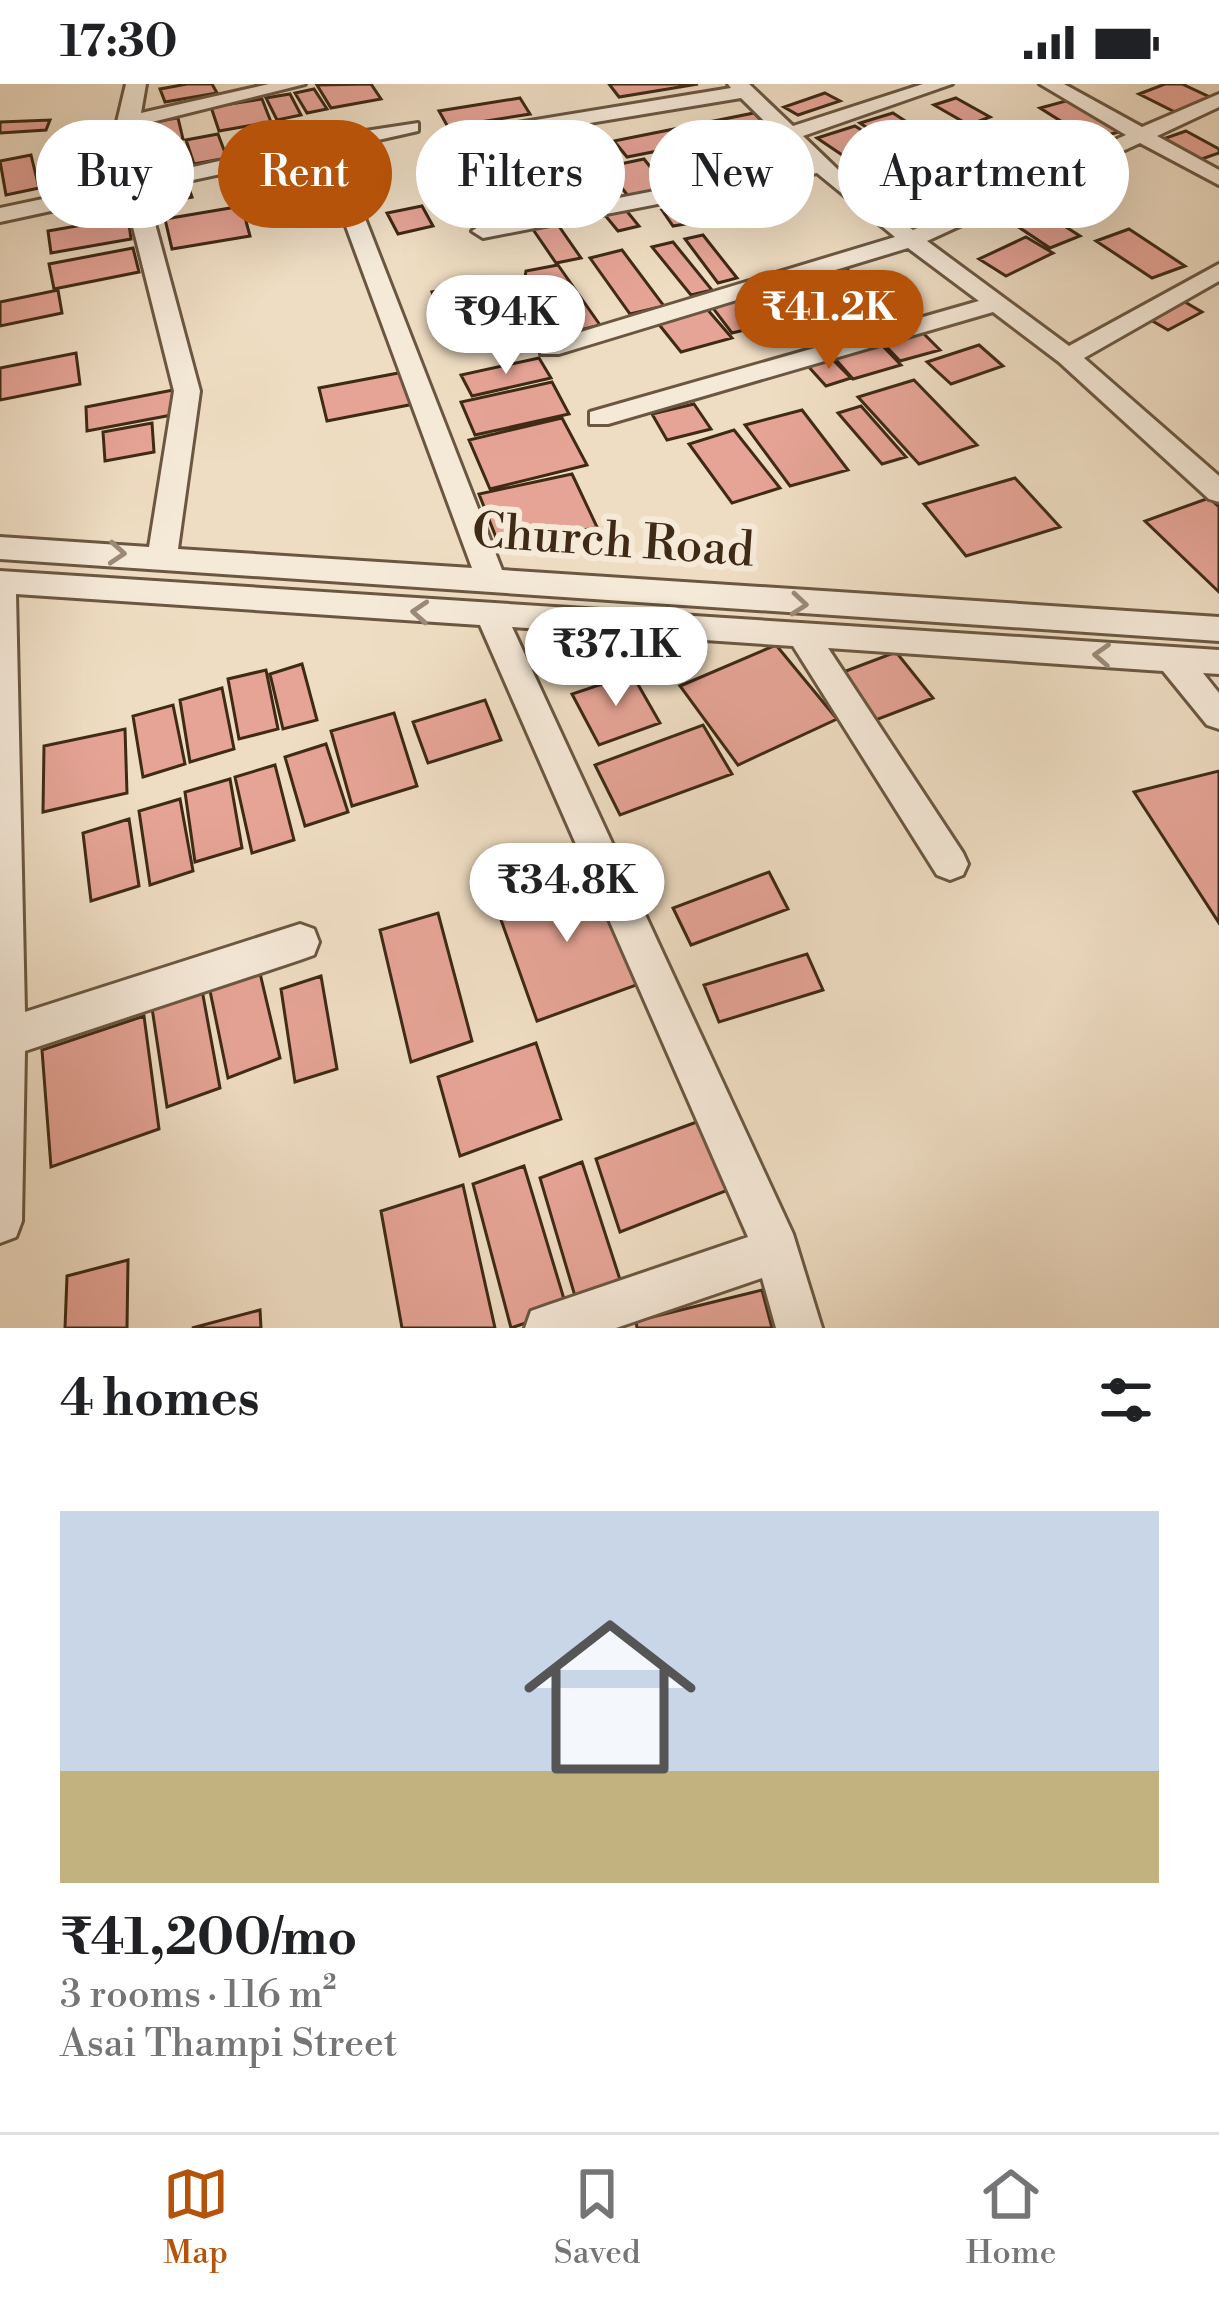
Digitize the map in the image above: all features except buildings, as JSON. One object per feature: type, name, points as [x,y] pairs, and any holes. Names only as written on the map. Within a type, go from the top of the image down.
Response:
[{"type":"street","points":[[127,120],[136,84]]},
{"type":"street","points":[[136,120],[295,84]]},
{"type":"street","points":[[814,126],[942,84]]},
{"type":"street","points":[[1049,84],[1219,179]]},
{"type":"street","points":[[564,120],[741,88],[772,120]]},
{"type":"street","points":[[550,349],[910,240],[1219,100]]},
{"type":"street","points":[[392,131],[411,127]]},
{"type":"street","points":[[814,160],[910,240],[1068,357],[1219,492]]},
{"type":"street","points":[[483,231],[820,166]]},
{"type":"street","points":[[0,215],[36,207]]},
{"type":"street","points":[[146,228],[186,376],[178,472],[163,556]]},
{"type":"street","points":[[357,228],[491,599],[777,1250],[799,1328]]},
{"type":"street","points":[[1068,357],[1219,271]]},
{"type":"street","points":[[599,418],[996,304]]},
{"type":"street","name":"Church Road","points":[[0,548],[163,556],[804,637],[1219,662]]},
{"type":"street","points":[[0,1221],[1,582]]},
{"type":"street","name":"Church Road","points":[[1,582],[1219,629]]},
{"type":"street","points":[[804,637],[950,864]]},
{"type":"street","points":[[1172,658],[1219,716]]},
{"type":"street","points":[[3,1039],[300,942]]},
{"type":"street","points":[[548,1328],[777,1250]]}]
